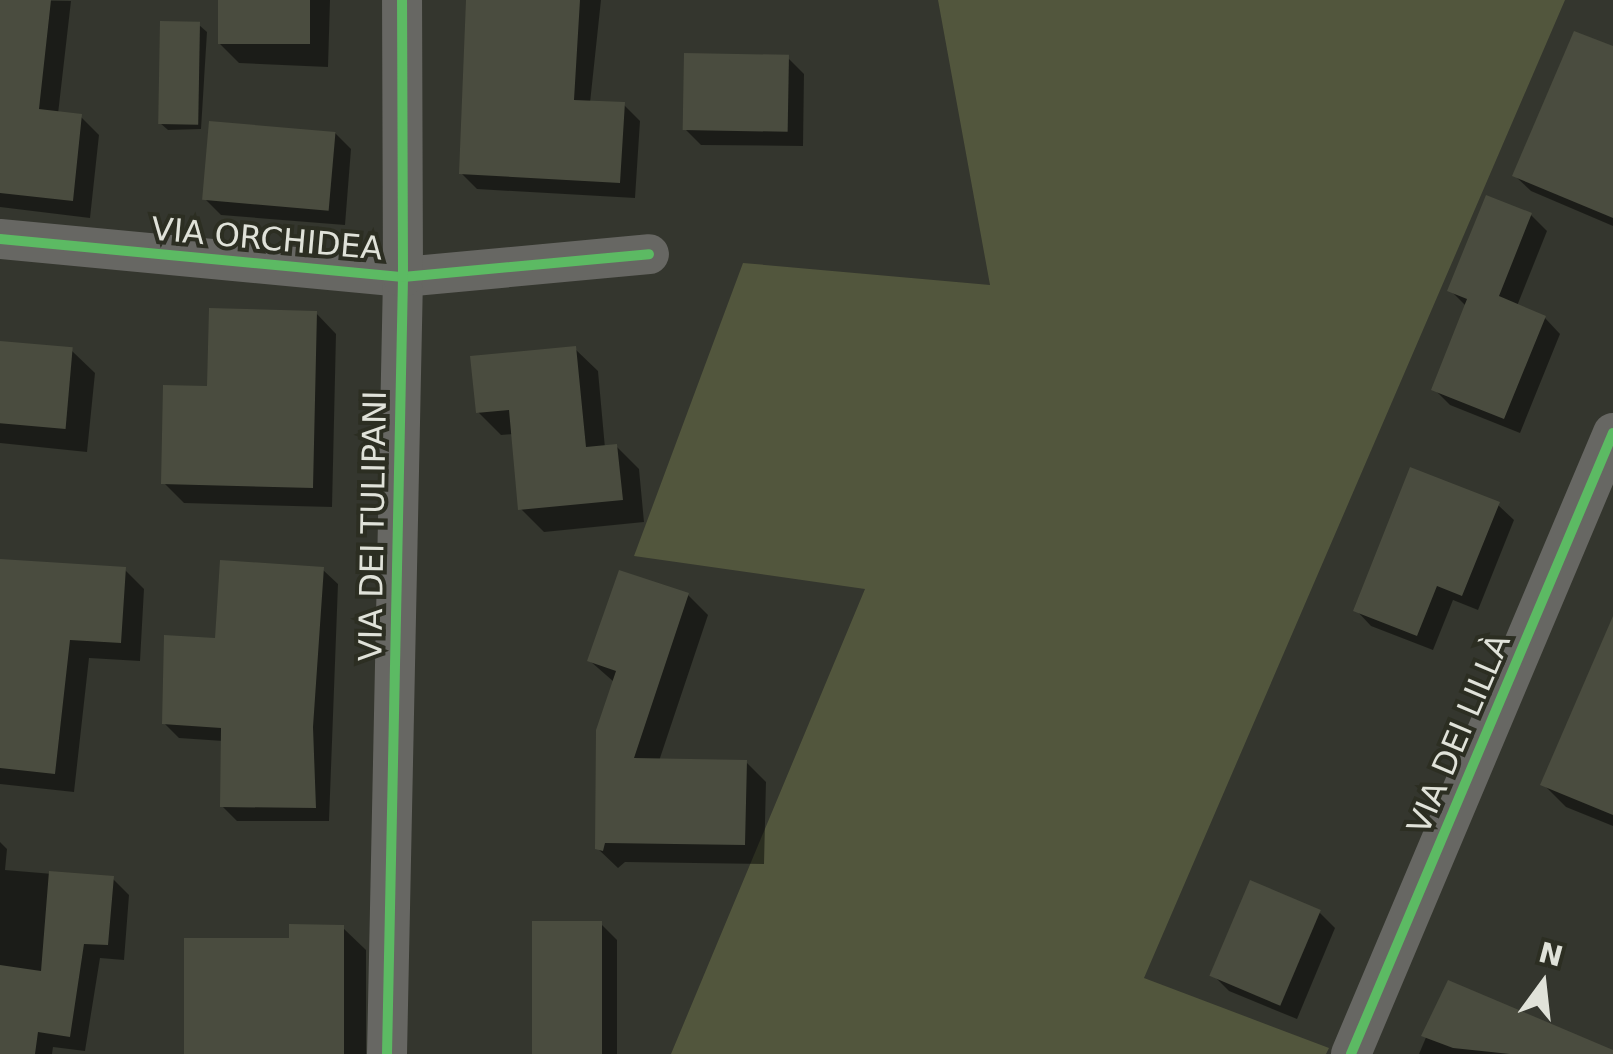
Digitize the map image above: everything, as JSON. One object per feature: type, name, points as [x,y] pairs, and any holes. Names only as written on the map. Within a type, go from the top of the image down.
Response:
[{"type":"street","name":"VIA DEI TULIPANI","points":[[387,1054],[403,277],[402,0]]},
{"type":"street","name":"VIA ORCHIDEA","points":[[0,239],[403,277],[649,254]]},
{"type":"street","name":"VIA DEI LILLÀ","points":[[1351,1054],[1613,433]]},
{"type":"green space","points":[[938,0],[1565,0],[1144,978],[1329,1048],[1326,1054],[671,1054],[865,589],[634,556],[743,263],[990,285]]},
{"type":"building","points":[[0,0],[51,0],[39,109],[82,114],[73,201],[0,193]]},
{"type":"building","points":[[218,0],[310,0],[310,44],[218,44]]},
{"type":"building","points":[[466,0],[580,0],[574,100],[625,102],[620,183],[459,174]]},
{"type":"building","points":[[160,21],[200,22],[198,125],[158,124]]},
{"type":"building","points":[[1574,31],[1613,46],[1613,218],[1512,176]]},
{"type":"building","points":[[684,53],[789,55],[788,132],[683,130]]},
{"type":"building","points":[[209,121],[336,132],[329,211],[202,200]]},
{"type":"building","points":[[1486,195],[1532,213],[1499,296],[1546,316],[1504,419],[1431,390],[1467,299],[1447,291]]},
{"type":"building","points":[[209,308],[317,311],[313,488],[161,484],[163,385],[207,386]]},
{"type":"building","points":[[0,341],[73,347],[66,429],[0,423]]},
{"type":"building","points":[[576,346],[586,447],[617,444],[623,500],[518,510],[509,410],[476,413],[470,356]]},
{"type":"building","points":[[1410,467],[1500,502],[1462,596],[1437,586],[1417,636],[1353,611]]},
{"type":"building","points":[[0,559],[126,567],[121,643],[70,640],[55,774],[0,768]]},
{"type":"building","points":[[220,560],[324,567],[313,727],[316,808],[220,807],[221,728],[162,724],[164,635],[215,638]]},
{"type":"building","points":[[619,570],[689,593],[634,758],[747,760],[745,845],[605,843],[603,851],[595,849],[596,730],[616,671],[587,661]]},
{"type":"building","points":[[1613,616],[1613,815],[1540,785]]},
{"type":"building","points":[[49,871],[114,876],[108,945],[84,944],[70,1037],[38,1032],[35,1054],[0,1054],[0,965],[41,971]]},
{"type":"building","points":[[1250,880],[1321,910],[1280,1006],[1209,976]]},
{"type":"building","points":[[532,921],[602,921],[602,1054],[532,1054]]},
{"type":"building","points":[[289,924],[344,925],[344,1054],[184,1054],[184,938],[289,938]]},
{"type":"building","points":[[1448,980],[1613,1050],[1613,1054],[1510,1054],[1453,1048],[1421,1036]]},
{"type":"cycle path","points":[[387,1054],[403,277],[402,0]]},
{"type":"cycle path","points":[[0,239],[403,277],[649,254]]},
{"type":"cycle path","points":[[1351,1054],[1613,433]]}]
